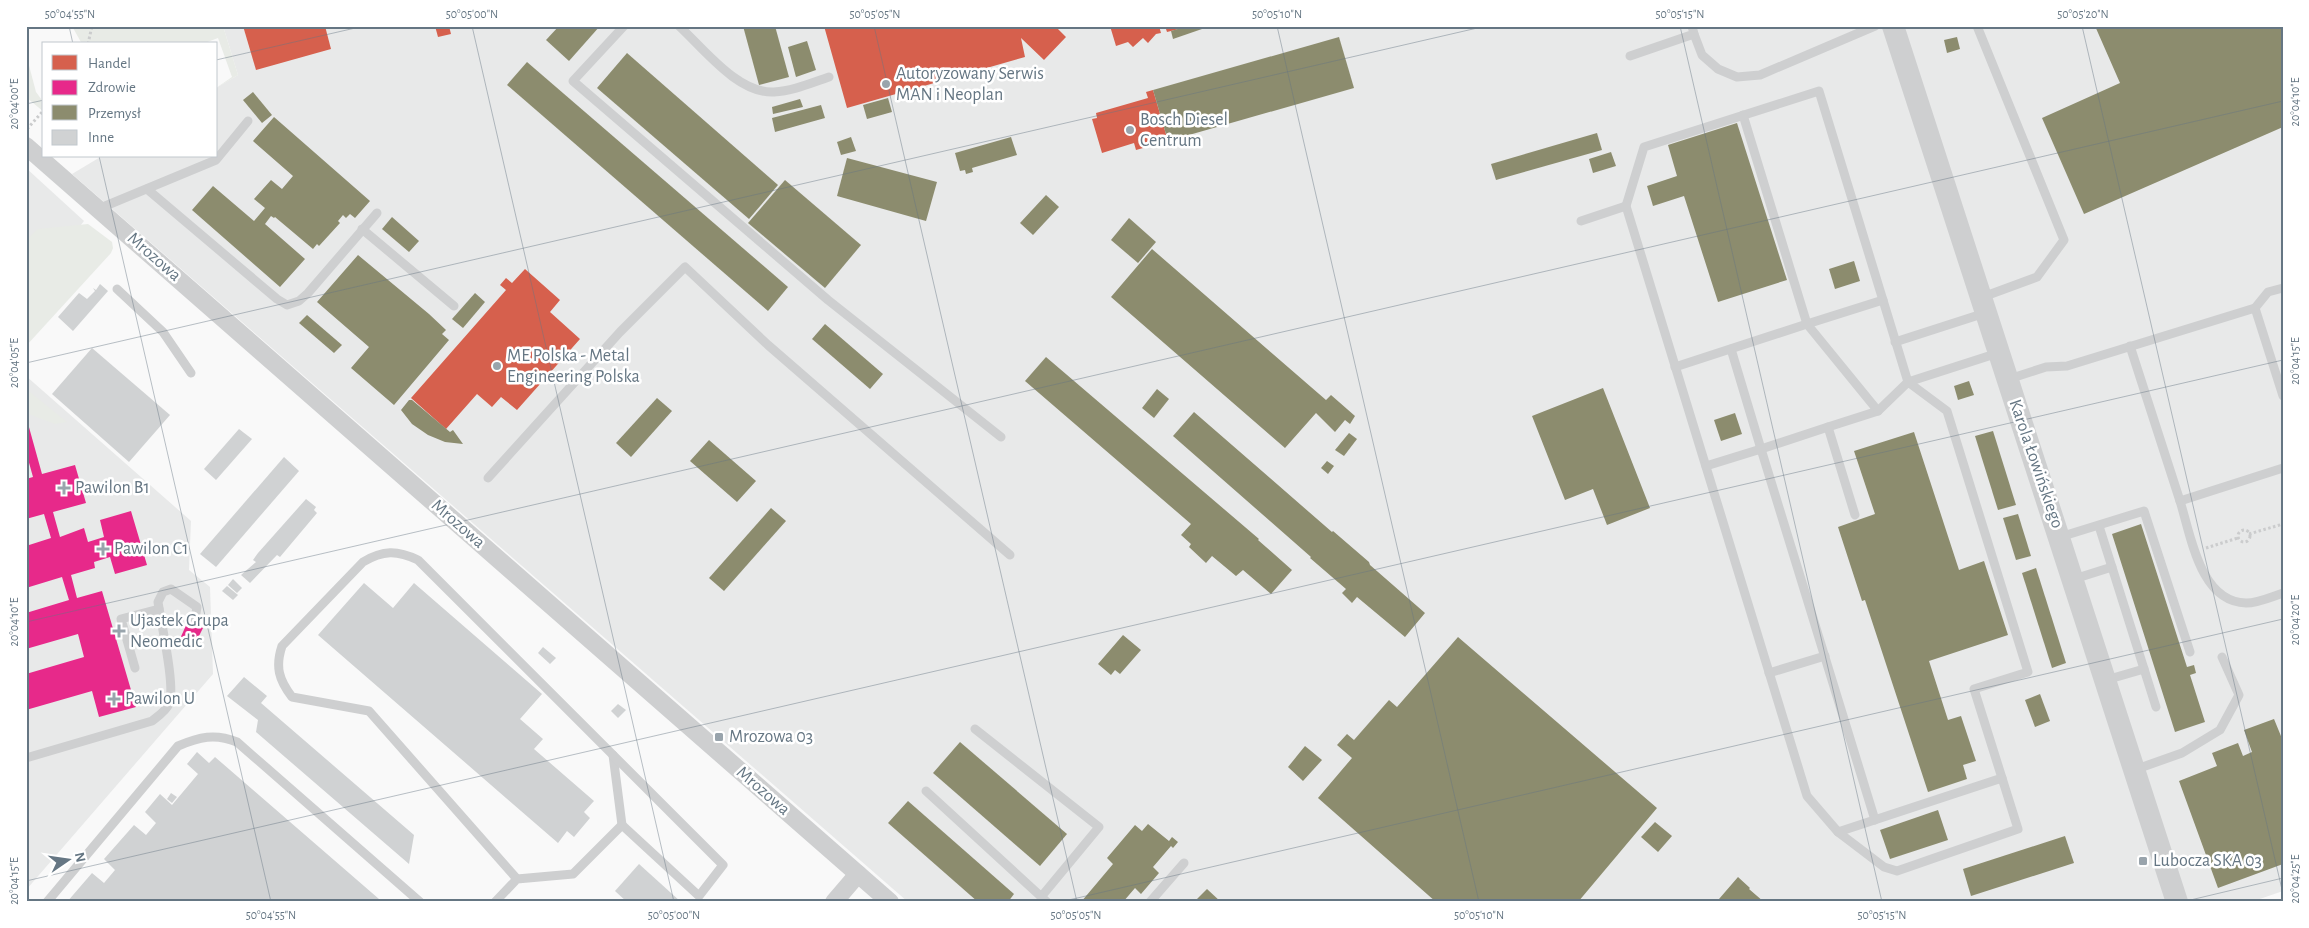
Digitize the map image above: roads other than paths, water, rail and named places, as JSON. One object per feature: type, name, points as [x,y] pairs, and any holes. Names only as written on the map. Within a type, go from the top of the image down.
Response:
[{"type":"street","name":"Karola Łowińskiego","points":[[1893,26],[1982,306],[2074,579],[2177,902]]},
{"type":"street","name":"Mrozowa","points":[[27,138],[42,153]]},
{"type":"street","name":"Mrozowa","points":[[47,158],[98,209],[890,902]]},
{"type":"street","points":[[834,902],[858,874]]},
{"type":"lane","points":[[624,26],[572,81],[828,300],[1000,437]]},
{"type":"lane","points":[[679,26],[735,79],[746,87],[760,92],[787,90],[829,77]]},
{"type":"lane","points":[[1630,56],[1693,30],[1702,55],[1718,69],[1736,77],[1760,75],[1875,26]]},
{"type":"lane","points":[[1895,342],[1982,306],[2037,277],[2064,240],[1977,26]]},
{"type":"lane","points":[[1819,91],[1908,382],[1947,411],[2028,672],[1974,690],[2018,829],[1897,872],[1884,867],[1838,832],[1807,796],[1626,206],[1644,147],[1819,91]]},
{"type":"lane","points":[[1743,115],[1807,324],[1878,411]]},
{"type":"lane","points":[[218,158],[248,121]]},
{"type":"lane","points":[[98,209],[218,158]]},
{"type":"lane","points":[[147,189],[277,299],[287,305],[299,301],[308,293],[376,213]]},
{"type":"lane","points":[[1581,221],[1626,206]]},
{"type":"lane","points":[[362,229],[454,306]]},
{"type":"lane","points":[[488,478],[620,332],[685,267],[768,345],[1010,555]]},
{"type":"lane","points":[[2007,380],[2046,367],[2067,366],[2255,308],[2268,292],[2283,288]]},
{"type":"lane","points":[[117,289],[163,332],[191,373]]},
{"type":"lane","points":[[1675,367],[1883,300]]},
{"type":"lane","points":[[2255,308],[2283,396]]},
{"type":"lane","points":[[2130,346],[2196,551],[2208,582],[2218,593],[2231,600],[2246,603],[2283,593]]},
{"type":"lane","points":[[1731,349],[1875,820]]},
{"type":"lane","points":[[1706,466],[1878,411],[1908,382],[1998,353]]},
{"type":"lane","points":[[1828,427],[1854,515]]},
{"type":"lane","points":[[2180,501],[2283,468]]},
{"type":"lane","points":[[2060,537],[2144,511],[2190,652]]},
{"type":"lane","points":[[2098,526],[2156,707]]},
{"type":"lane","points":[[517,879],[369,711],[292,697],[283,684],[278,671],[278,658],[282,646],[363,562],[376,554],[388,552],[403,553],[418,560],[724,865],[699,896],[622,825],[613,755]]},
{"type":"lane","points":[[2074,579],[2112,567]]},
{"type":"lane","points":[[26,758],[152,721],[160,715],[168,705],[171,690],[158,602],[163,592],[170,588],[197,607],[195,619]]},
{"type":"lane","points":[[135,668],[121,619],[159,609]]},
{"type":"lane","points":[[1769,673],[1825,656]]},
{"type":"lane","points":[[2134,770],[2182,753],[2220,730],[2238,695],[2222,657]]},
{"type":"lane","points":[[2106,680],[2144,669]]},
{"type":"lane","points":[[926,790],[1044,899],[1099,827],[975,729]]},
{"type":"lane","points":[[46,902],[178,746],[209,736],[224,737],[237,742],[420,902]]},
{"type":"lane","points":[[1838,832],[2002,778]]},
{"type":"lane","points":[[495,902],[517,879],[573,874],[622,825]]},
{"type":"lane","points":[[1150,902],[1184,862]]},
{"type":"place","name":"Autoryzowany Serwis MAN i Neoplan","points":[[886,84]]},
{"type":"place","name":"Bosch Diesel Centrum","points":[[1130,130]]},
{"type":"place","name":"ME Polska - Metal Engineering Polska","points":[[497,366]]},
{"type":"place","name":"Pawilon B1","points":[[64,488]]},
{"type":"place","name":"Pawilon C1","points":[[103,549]]},
{"type":"place","name":"Ujastek Grupa Neomedic","points":[[119,631]]},
{"type":"place","name":"Pawilon U","points":[[114,699]]},
{"type":"place","name":"Mrozowa 03","points":[[719,737]]},
{"type":"place","name":"Lubocza SKA 03","points":[[2143,861]]}]
